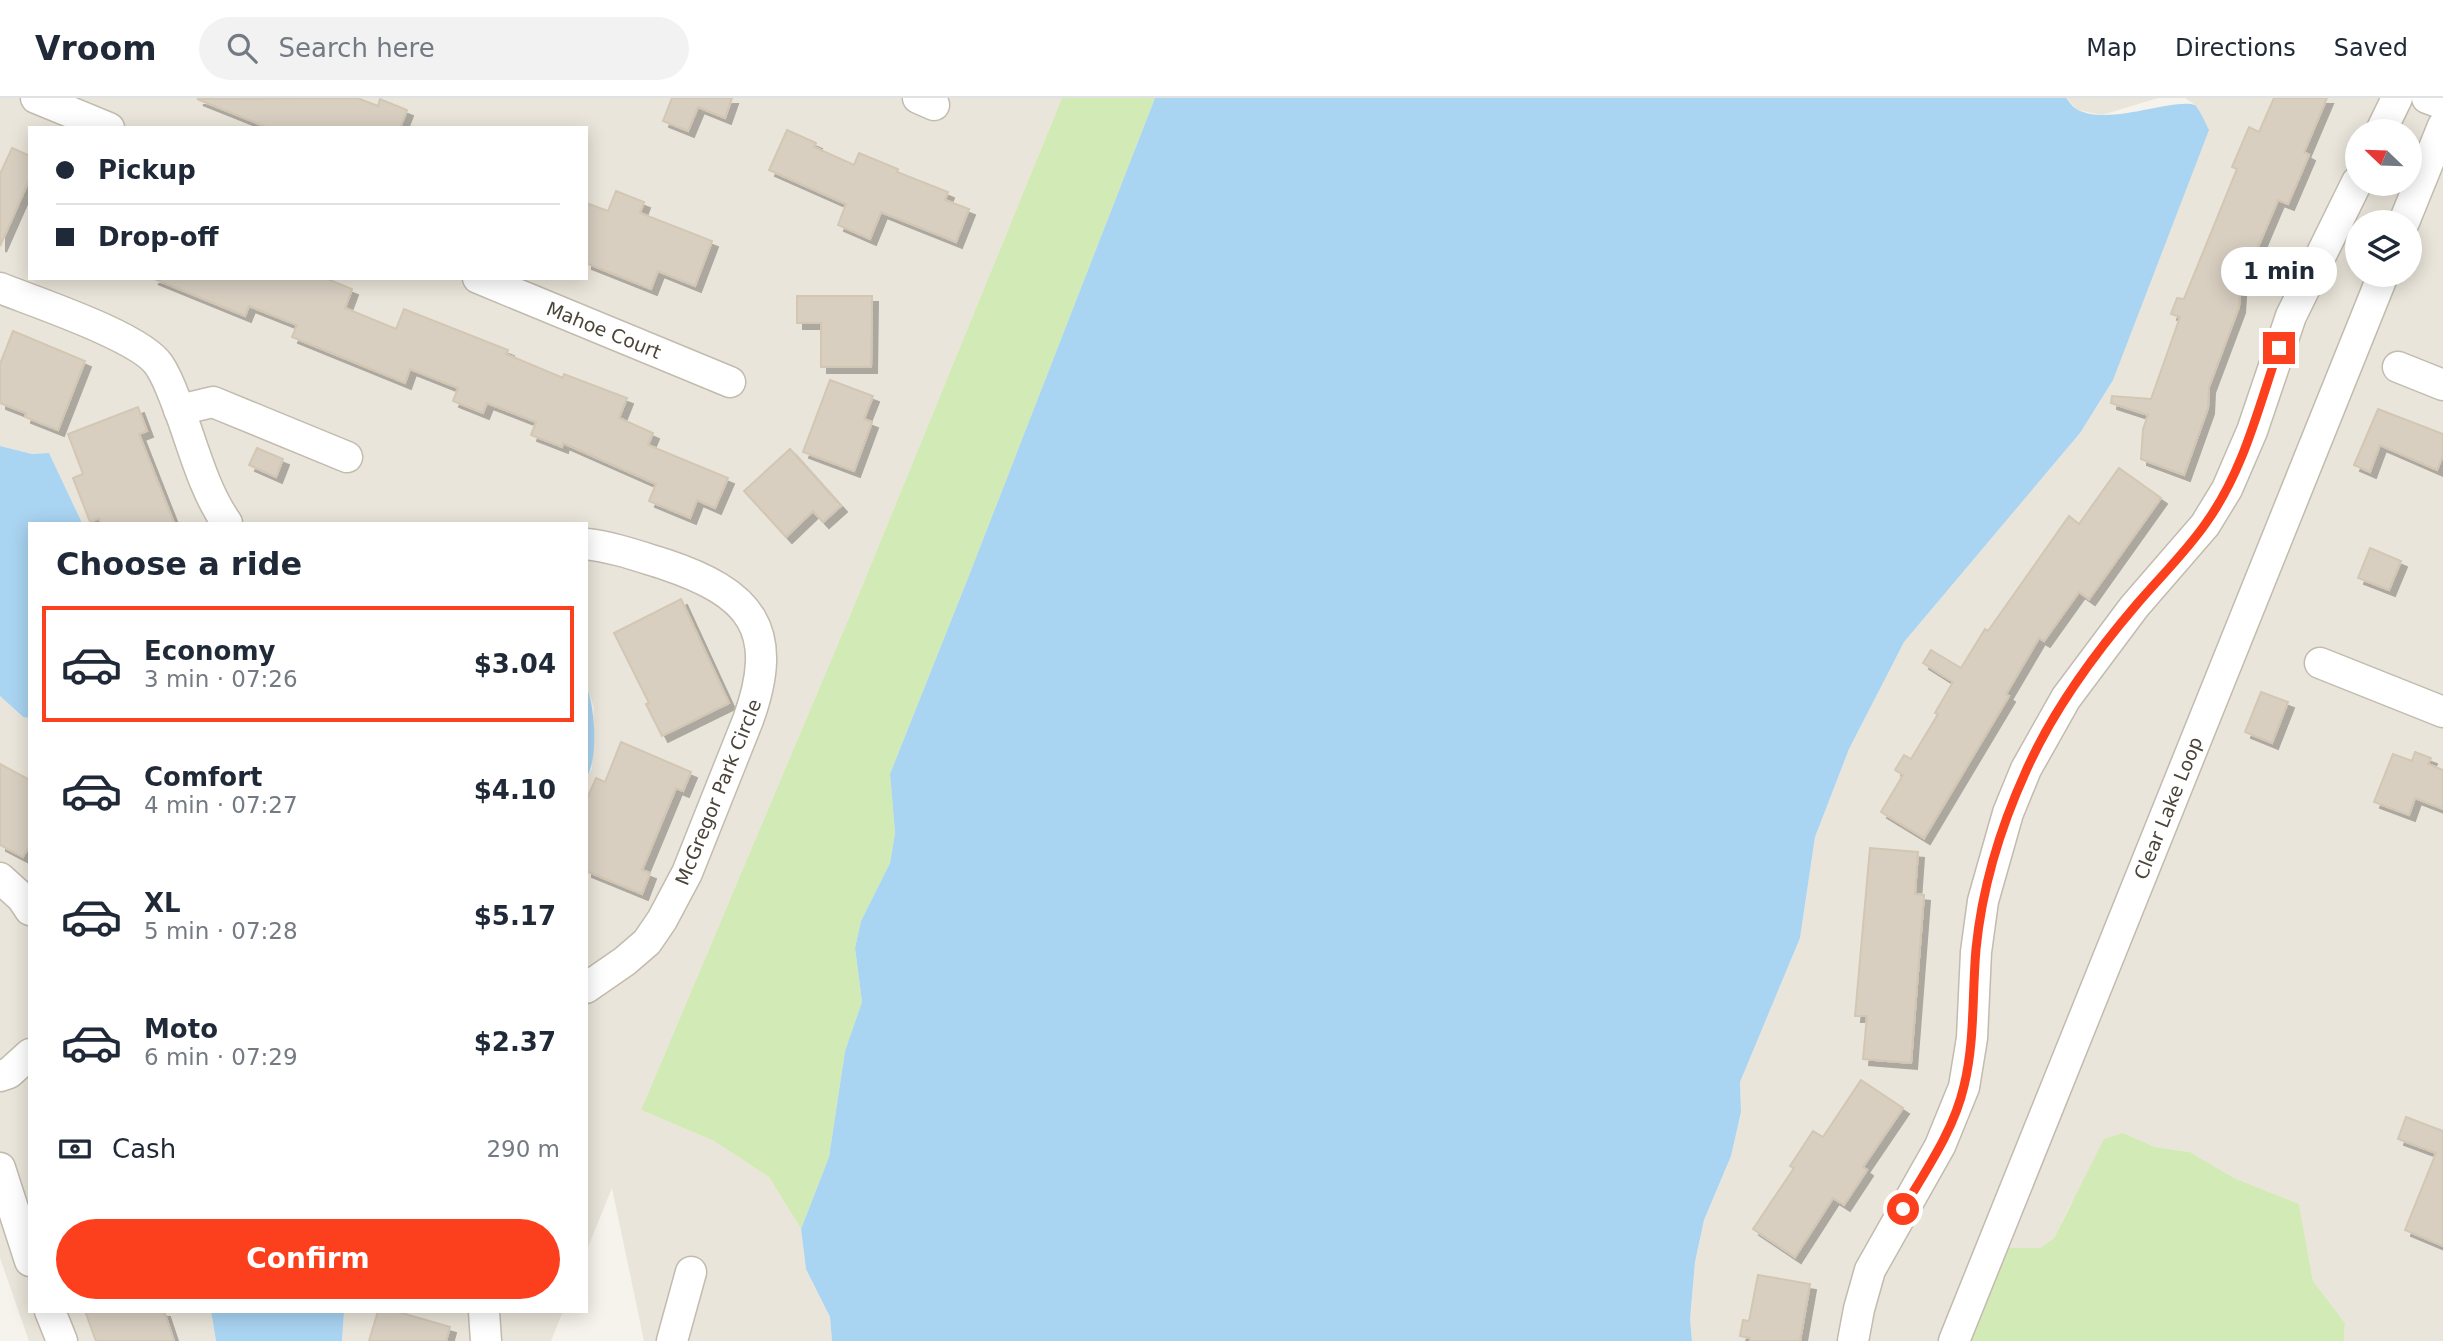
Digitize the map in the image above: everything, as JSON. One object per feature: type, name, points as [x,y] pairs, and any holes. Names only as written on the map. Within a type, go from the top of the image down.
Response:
[{"type":"street","points":[[36,98],[104,126]]},
{"type":"street","points":[[2387,119],[2397,98]]},
{"type":"street","points":[[2427,98],[2443,104]]},
{"type":"street","points":[[2409,210],[2443,126]]},
{"type":"street","points":[[1853,1341],[1858,1309],[1870,1270],[1940,1146],[1964,1087],[1972,1038],[1976,952],[1983,901],[2008,813],[2026,769],[2066,698],[2134,607],[2204,525],[2227,489],[2252,432],[2291,316],[2350,196]]},
{"type":"street","name":"Mahoe Court","points":[[483,280],[730,382]]},
{"type":"street","name":"Clear Lake Loop","points":[[1954,1341],[2378,287]]},
{"type":"street","points":[[0,288],[139,346],[159,363],[209,488],[226,522]]},
{"type":"street","points":[[2398,367],[2443,385]]},
{"type":"street","points":[[179,410],[213,402],[348,457]]},
{"type":"street","name":"McGregor Park Circle","points":[[588,544],[624,551],[678,569],[704,579],[730,595],[749,614],[760,640],[762,667],[758,694],[676,897],[647,942],[588,987]]},
{"type":"street","points":[[2320,663],[2443,712]]},
{"type":"street","points":[[0,878],[28,906]]},
{"type":"street","points":[[0,1076],[9,1073],[28,1056]]},
{"type":"street","points":[[0,1168],[28,1255]]},
{"type":"street","points":[[672,1341],[691,1272]]},
{"type":"street","points":[[51,1313],[62,1341]]},
{"type":"street","points":[[484,1313],[486,1341]]},
{"type":"shaded area","points":[[0,98],[1062,98],[854,606],[641,1110],[714,1141],[769,1177],[801,1229],[806,1269],[830,1317],[832,1341],[644,1341],[612,1188],[588,1247],[588,776],[592,769],[594,707],[588,690],[588,522],[82,522],[49,453],[32,454],[0,446]]},
{"type":"shaded area","points":[[2066,98],[2158,98],[2102,115],[2078,110]]},
{"type":"shaded area","points":[[2185,98],[2443,98],[2443,1341],[2344,1341],[2345,1323],[2313,1281],[2299,1204],[2234,1178],[2190,1152],[2155,1147],[2123,1133],[2070,1205],[2054,1238],[2040,1248],[1964,1341],[1692,1341],[1690,1319],[1695,1262],[1704,1220],[1731,1156],[1741,1112],[1740,1082],[1800,938],[1815,837],[1849,749],[1904,642],[2080,433],[2195,105]]},
{"type":"shaded area","points":[[0,696],[22,717],[28,718],[28,1313],[211,1313],[216,1341],[29,1341],[0,1258]]},
{"type":"shaded area","points":[[344,1313],[562,1313],[551,1341],[342,1341]]},
{"type":"green space","points":[[1062,98],[1155,98],[890,774],[895,833],[890,863],[861,921],[855,948],[862,1002],[845,1051],[829,1157],[801,1229],[769,1177],[714,1141],[641,1110],[854,606]]},
{"type":"green space","points":[[2123,1133],[2155,1147],[2190,1152],[2234,1178],[2299,1204],[2313,1281],[2345,1323],[2344,1341],[1964,1341],[1999,1248],[2040,1248],[2054,1238],[2104,1139]]},
{"type":"water","points":[[1155,98],[2066,98],[2078,110],[2107,115],[2172,105],[2195,105],[2209,130],[2113,380],[2080,433],[1904,642],[1849,749],[1815,837],[1800,938],[1740,1082],[1741,1112],[1731,1156],[1704,1220],[1695,1262],[1690,1319],[1692,1341],[832,1341],[830,1317],[806,1269],[801,1229],[829,1157],[845,1051],[862,1002],[855,948],[861,921],[890,863],[895,833],[890,774]]},
{"type":"water","points":[[0,446],[32,454],[49,453],[82,522],[28,522],[28,718],[23,717],[0,696]]},
{"type":"water","points":[[588,691],[594,732],[588,774]]},
{"type":"water","points":[[211,1313],[344,1313],[342,1341],[216,1341]]},
{"type":"building","points":[[357,98],[378,106],[380,99],[407,110],[401,126],[264,126],[197,99]]},
{"type":"building","points":[[672,98],[732,98],[725,118],[698,107],[688,131],[663,121]]},
{"type":"building","points":[[2274,98],[2327,98],[2304,152],[2309,155],[2288,204],[2278,200],[2255,254],[2251,253],[2241,276],[2239,307],[2209,387],[2208,408],[2184,475],[2141,459],[2143,429],[2148,415],[2111,403],[2112,396],[2151,399],[2180,317],[2171,314],[2177,298],[2184,299],[2237,169],[2232,167],[2249,127],[2259,132]]},
{"type":"building","points":[[787,130],[816,143],[814,147],[854,165],[859,153],[898,169],[897,172],[948,192],[945,200],[969,209],[956,242],[881,212],[870,239],[838,225],[846,204],[769,170]]},
{"type":"building","points":[[12,148],[28,155],[28,183],[0,246],[0,174]]},
{"type":"building","points":[[616,191],[644,202],[640,213],[712,241],[695,286],[658,271],[651,289],[588,264],[588,204],[608,211]]},
{"type":"building","points":[[157,280],[330,280],[352,289],[345,308],[396,329],[404,309],[508,350],[506,354],[563,378],[564,374],[627,398],[619,418],[653,433],[648,445],[728,478],[715,508],[697,500],[690,518],[649,501],[656,484],[563,443],[562,447],[531,435],[536,422],[487,403],[483,413],[453,401],[458,388],[410,369],[405,383],[292,337],[297,325],[249,306],[245,316]]},
{"type":"building","points":[[797,296],[872,296],[871,367],[821,367],[821,323],[797,323]]},
{"type":"building","points":[[13,331],[85,361],[58,430],[25,417],[26,413],[0,403],[0,364]]},
{"type":"building","points":[[830,380],[873,396],[864,419],[872,422],[854,471],[803,452]]},
{"type":"building","points":[[138,407],[147,431],[139,434],[174,522],[101,522],[99,518],[90,522],[73,478],[83,474],[68,434]]},
{"type":"building","points":[[2378,409],[2443,434],[2443,455],[2437,470],[2380,445],[2370,472],[2354,465]]},
{"type":"building","points":[[257,448],[283,459],[276,477],[249,465]]},
{"type":"building","points":[[790,449],[841,506],[823,522],[813,511],[786,537],[744,491]]},
{"type":"building","points":[[2119,468],[2161,498],[2089,599],[2079,592],[2044,641],[2039,638],[2006,694],[2009,696],[1924,838],[1881,812],[1903,775],[1895,770],[1904,755],[1911,759],[1938,714],[1935,713],[1953,682],[1923,663],[1931,650],[1961,668],[1985,629],[1988,631],[2069,516],[2079,524]]},
{"type":"building","points":[[2370,548],[2401,561],[2389,590],[2358,578]]},
{"type":"building","points":[[681,599],[729,703],[662,736],[646,704],[649,703],[614,633]]},
{"type":"building","points":[[2261,692],[2288,702],[2272,743],[2245,732]]},
{"type":"building","points":[[621,742],[691,772],[683,791],[676,788],[642,870],[650,873],[642,894],[588,872],[588,796],[596,778],[605,782]]},
{"type":"building","points":[[2415,752],[2431,758],[2428,764],[2443,770],[2443,809],[2415,798],[2409,815],[2374,802],[2393,754],[2412,761]]},
{"type":"building","points":[[0,764],[28,779],[28,848],[23,857],[0,845]]},
{"type":"building","points":[[1870,848],[1918,852],[1915,894],[1924,895],[1911,1063],[1863,1059],[1867,1016],[1855,1016]]},
{"type":"building","points":[[1861,1080],[1903,1108],[1863,1167],[1867,1170],[1844,1205],[1833,1198],[1795,1257],[1753,1229],[1794,1168],[1790,1166],[1813,1131],[1823,1137]]},
{"type":"building","points":[[2406,1117],[2443,1131],[2443,1246],[2405,1230],[2436,1153],[2398,1139]]},
{"type":"building","points":[[1758,1275],[1810,1284],[1800,1341],[1750,1341],[1750,1338],[1740,1336],[1743,1320],[1749,1321]]},
{"type":"building","points":[[86,1313],[165,1313],[174,1341],[96,1341]]},
{"type":"building","points":[[377,1313],[402,1313],[450,1327],[446,1341],[369,1341]]},
{"type":"route","points":[[1903,1209],[1940,1146],[1964,1087],[1972,1038],[1978,926],[2008,813],[2026,769],[2066,698],[2134,607],[2212,514],[2242,458],[2279,348]]}]
